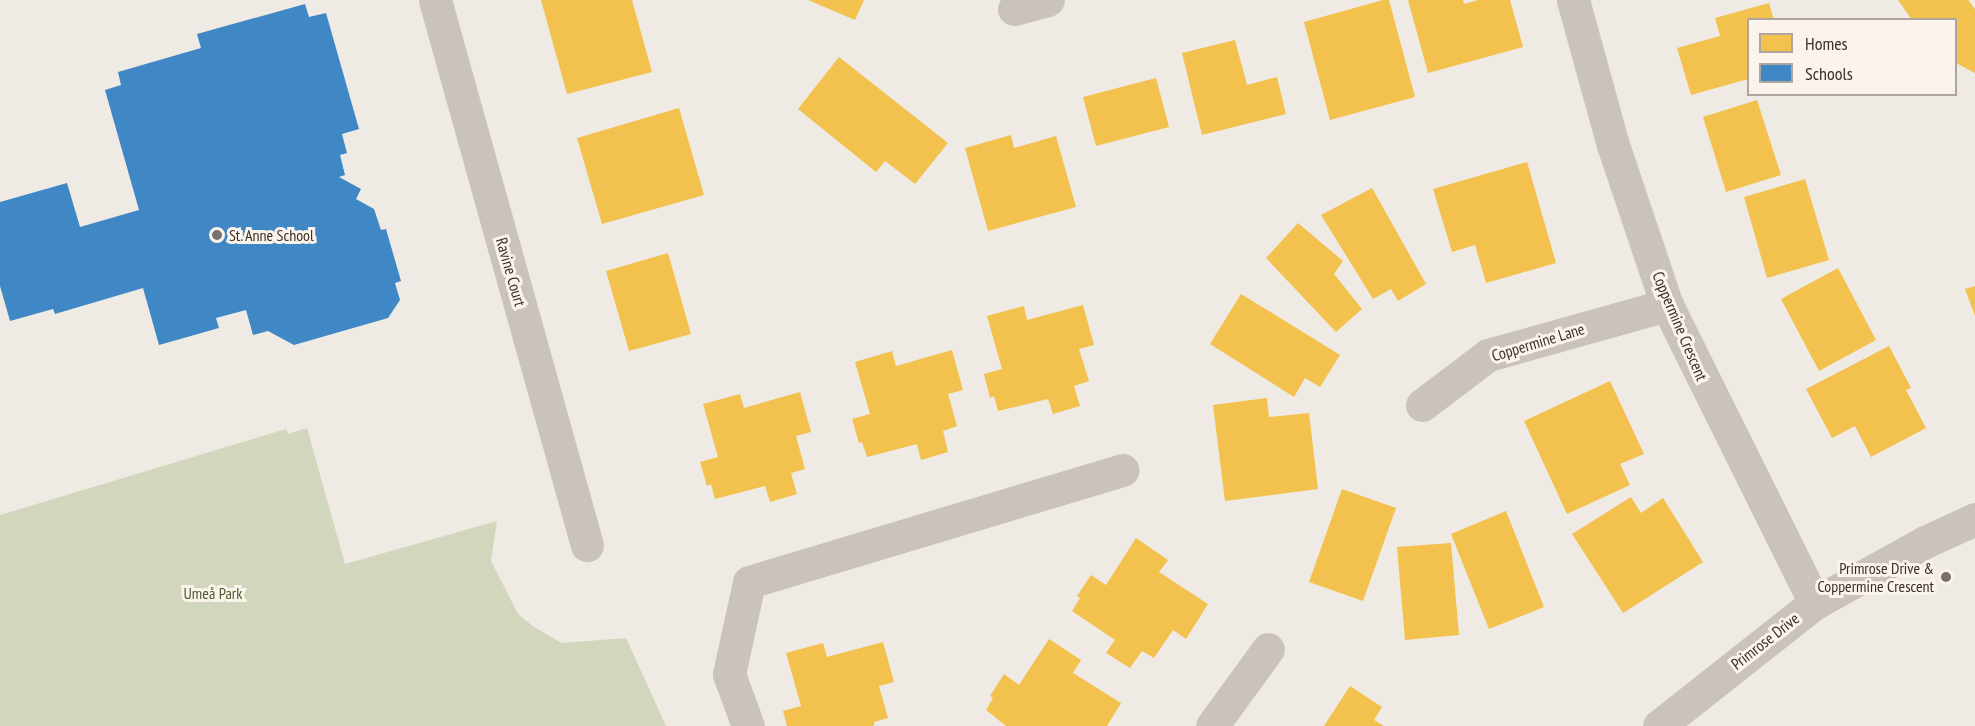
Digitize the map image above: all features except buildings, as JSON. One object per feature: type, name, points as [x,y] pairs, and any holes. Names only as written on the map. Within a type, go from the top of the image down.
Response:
[{"type":"street","name":"Ravine Court","points":[[435,0],[587,545]]},
{"type":"street","points":[[1014,9],[1048,0]]},
{"type":"street","name":"Coppermine Crescent","points":[[1573,0],[1613,145],[1667,305],[1815,603]]},
{"type":"street","name":"Coppermine Lane","points":[[1422,405],[1488,355],[1667,305]]},
{"type":"street","points":[[748,726],[729,674],[749,582],[1123,470]]},
{"type":"street","name":"Primrose Drive","points":[[1659,726],[1815,603],[1925,542],[1975,519]]},
{"type":"street","points":[[1212,726],[1268,649]]},
{"type":"green space","name":"Umeå Park","points":[[307,428],[345,564],[497,521],[491,561],[518,614],[534,627],[562,643],[626,638],[666,726],[0,726],[0,515],[286,429],[288,434]]},
{"type":"place","name":"St. Anne School","points":[[217,235]]},
{"type":"place","name":"Primrose Drive & Coppermine Crescent","points":[[1946,577]]}]
